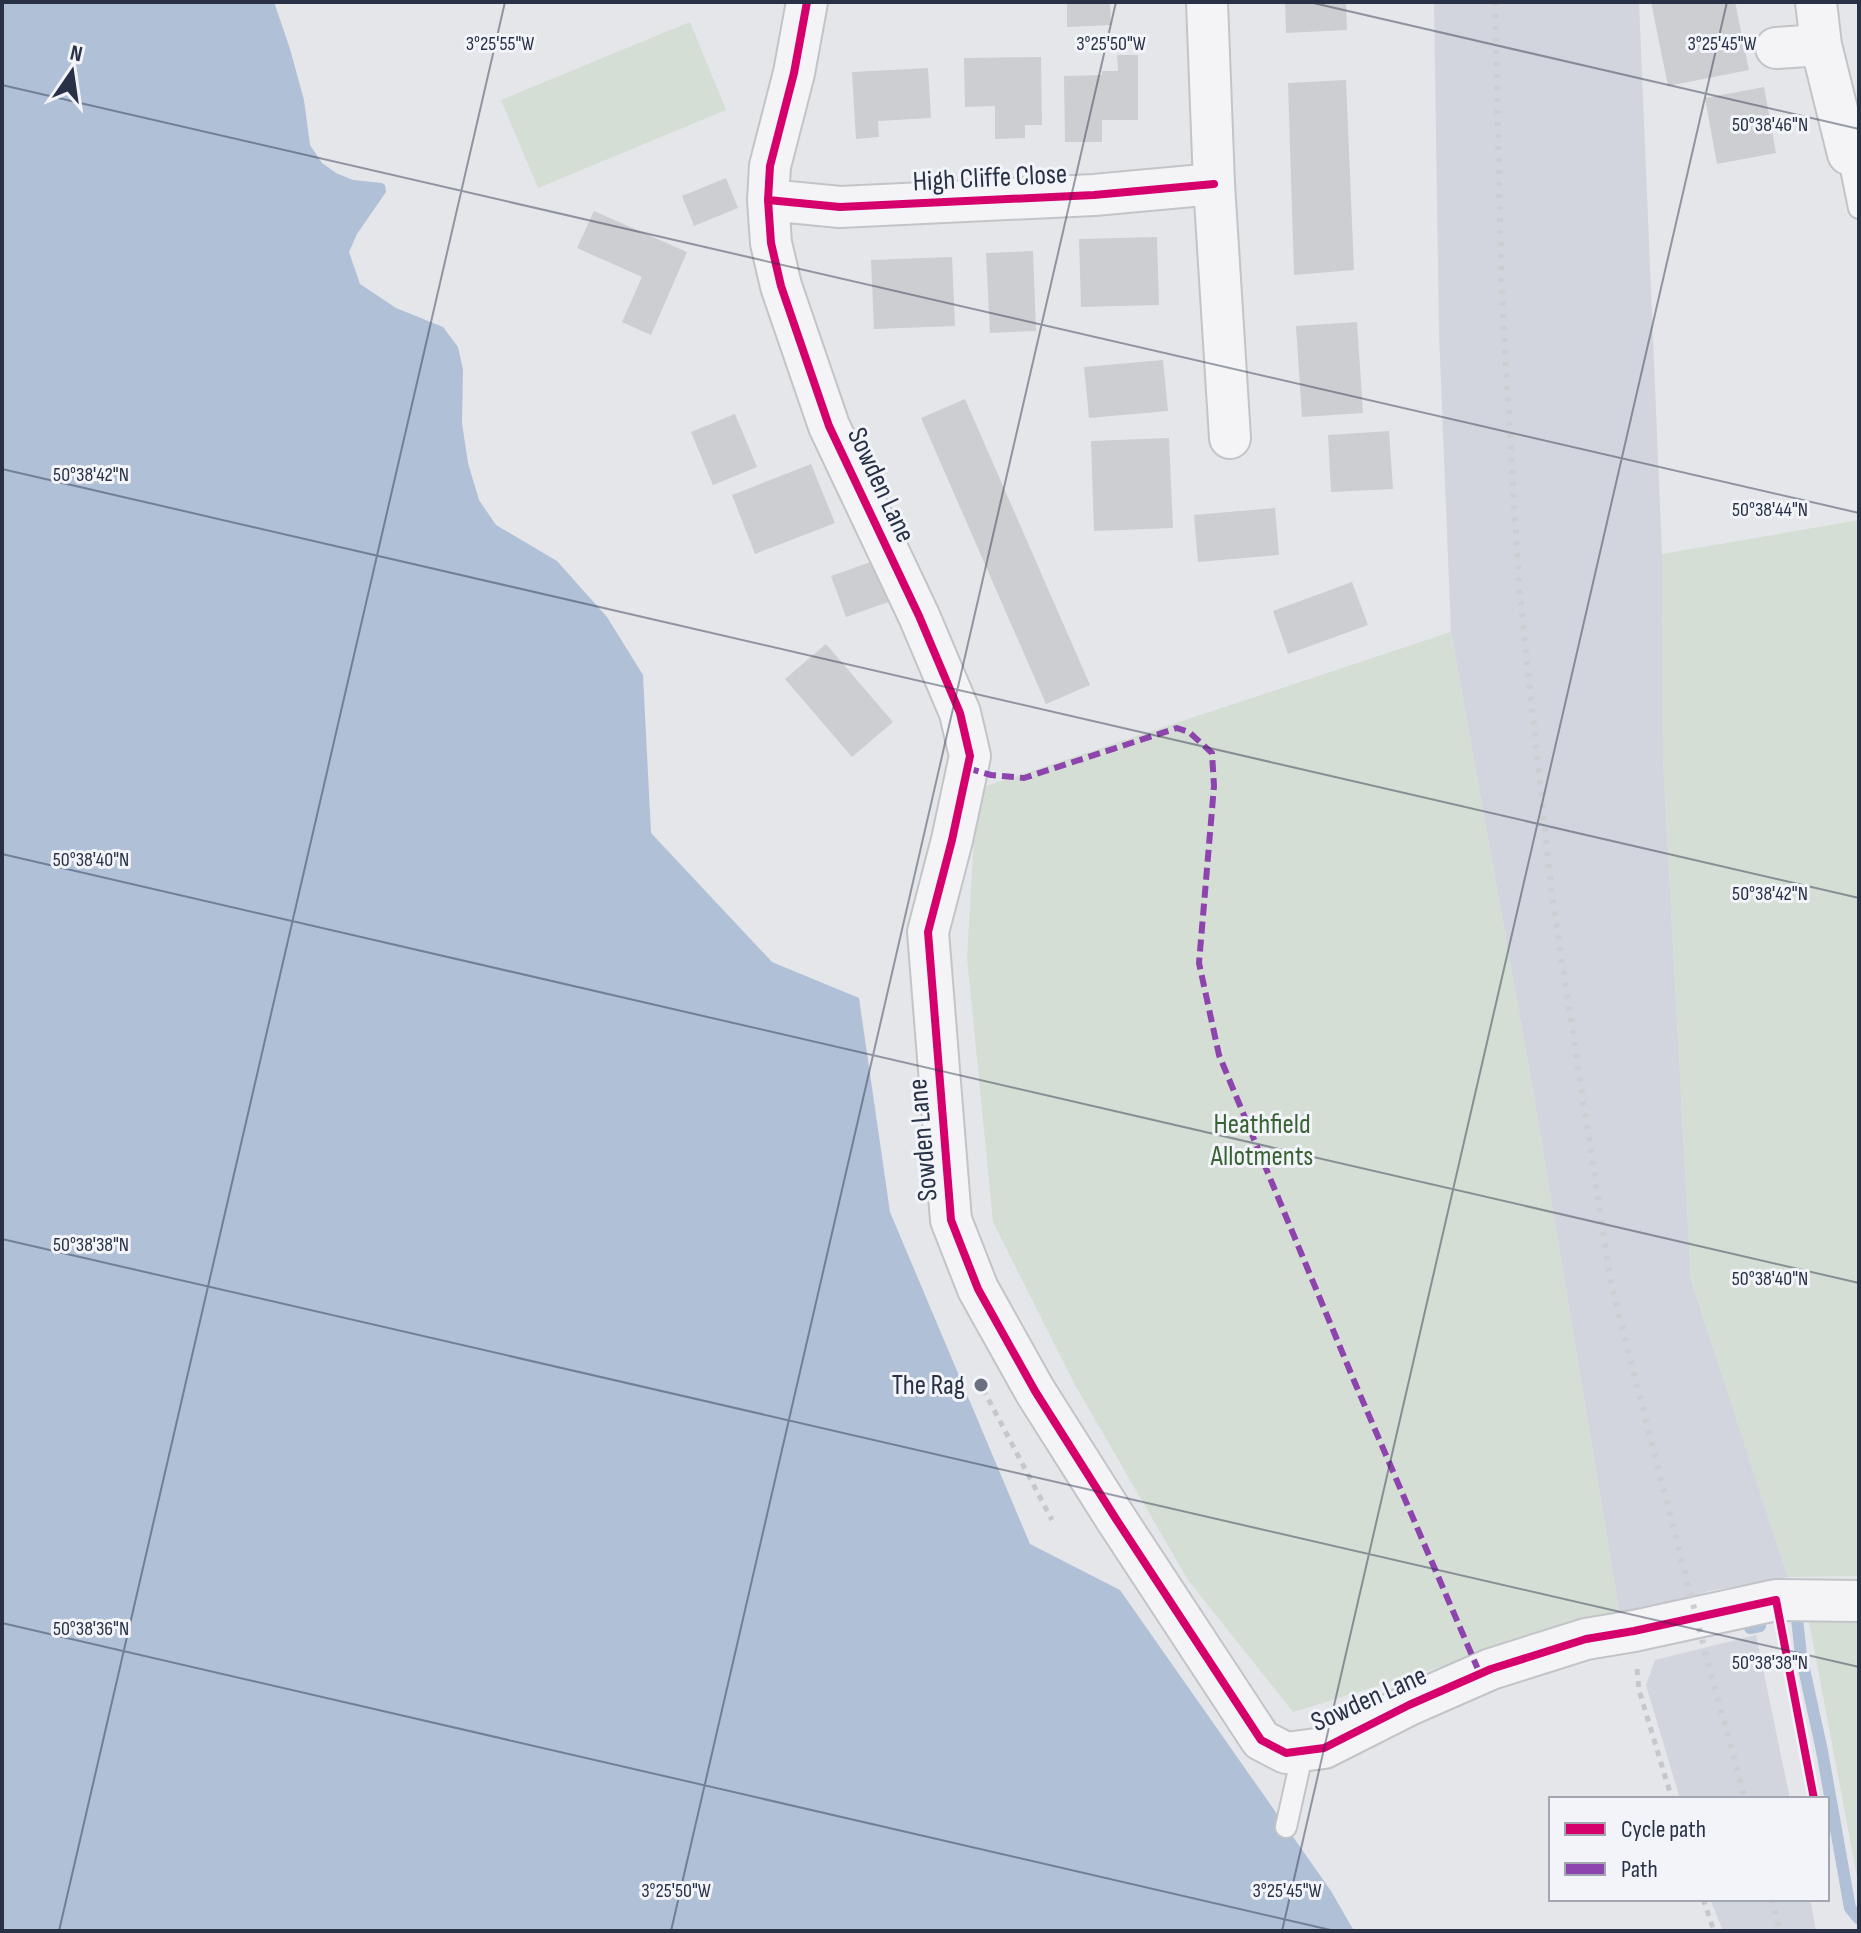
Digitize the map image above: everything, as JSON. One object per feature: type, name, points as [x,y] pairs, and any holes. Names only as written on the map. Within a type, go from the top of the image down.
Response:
[{"type":"street","name":"Sowden Lane","points":[[807,2],[794,73],[770,166],[768,200],[771,243],[781,286],[829,426],[943,671],[960,713],[970,756],[928,932],[951,1220],[978,1289],[1035,1391],[1261,1740],[1286,1753],[1324,1748],[1409,1705],[1491,1669],[1586,1639],[1776,1600],[1859,1601]]},
{"type":"street","points":[[1207,2],[1214,184],[1230,438]]},
{"type":"street","points":[[1816,2],[1821,45],[1848,154]]},
{"type":"street","points":[[1776,48],[1821,45]]},
{"type":"street","name":"High Cliffe Close","points":[[768,200],[840,207],[1094,195],[1214,184]]},
{"type":"lane","points":[[1848,154],[1859,208]]},
{"type":"lane","points":[[1286,1827],[1303,1751]]},
{"type":"path","points":[[1634,1631],[1639,1690],[1671,1797]]},
{"type":"path","points":[[1704,1901],[1714,1931]]},
{"type":"shaded area","points":[[1434,2],[1639,2],[1662,554],[1663,759],[1691,1280],[1788,1577],[1709,1591],[1672,1604],[1620,1616],[1533,1091],[1451,632],[1439,332]]},
{"type":"shaded area","points":[[1756,1635],[1790,1797],[1679,1797],[1646,1685],[1655,1660]]},
{"type":"shaded area","points":[[1711,1901],[1810,1901],[1816,1931],[1723,1931]]},
{"type":"green space","points":[[690,22],[726,110],[538,188],[501,100]]},
{"type":"green space","points":[[1859,520],[1859,1576],[1788,1577],[1691,1280],[1663,759],[1662,554]]},
{"type":"green space","name":"Heathfield Allotments","points":[[1451,632],[1533,1091],[1620,1616],[1293,1712],[1188,1580],[1075,1385],[993,1222],[967,957],[977,789]]},
{"type":"green space","points":[[1833,1619],[1859,1621],[1859,1887],[1809,1622]]},
{"type":"water","points":[[2,2],[274,2],[304,100],[310,145],[322,163],[336,173],[353,180],[385,185],[386,192],[357,234],[349,252],[360,284],[396,308],[443,327],[458,347],[463,370],[462,423],[468,463],[479,500],[496,525],[557,561],[607,617],[643,675],[651,833],[772,962],[859,998],[890,1212],[1030,1544],[1120,1590],[1331,1891],[1354,1931],[2,1931]]},
{"type":"building","points":[[1067,2],[1110,2],[1111,25],[1067,27]]},
{"type":"building","points":[[1285,2],[1346,2],[1347,30],[1286,33]]},
{"type":"building","points":[[1651,2],[1735,2],[1749,70],[1668,86]]},
{"type":"building","points":[[1117,55],[1138,55],[1138,120],[1102,120],[1102,142],[1065,142],[1064,76],[1102,75],[1102,71],[1118,71]]},
{"type":"building","points":[[1041,57],[1042,125],[1025,125],[1025,138],[995,139],[995,106],[965,107],[964,58]]},
{"type":"building","points":[[928,68],[931,118],[878,121],[879,137],[856,139],[852,72]]},
{"type":"building","points":[[1346,80],[1354,270],[1294,275],[1288,83]]},
{"type":"building","points":[[1764,87],[1776,153],[1717,164],[1705,98]]},
{"type":"building","points":[[726,178],[738,208],[694,226],[682,196]]},
{"type":"building","points":[[594,211],[687,252],[651,335],[622,322],[642,277],[577,248]]},
{"type":"building","points":[[1157,237],[1159,305],[1081,307],[1079,239]]},
{"type":"building","points":[[1033,251],[1036,331],[990,333],[986,253]]},
{"type":"building","points":[[952,257],[955,326],[874,329],[871,260]]},
{"type":"building","points":[[1357,322],[1363,413],[1302,417],[1296,326]]},
{"type":"building","points":[[1163,360],[1168,411],[1089,418],[1084,367]]},
{"type":"building","points":[[965,399],[1090,685],[1046,704],[921,418]]},
{"type":"building","points":[[735,414],[757,467],[713,485],[691,432]]},
{"type":"building","points":[[1389,431],[1393,489],[1331,492],[1328,435]]},
{"type":"building","points":[[1169,438],[1173,528],[1094,531],[1091,441]]},
{"type":"building","points":[[811,464],[835,523],[755,554],[732,495]]},
{"type":"building","points":[[1275,508],[1279,555],[1198,562],[1194,515]]},
{"type":"building","points":[[882,558],[897,599],[846,617],[831,576]]},
{"type":"building","points":[[1352,582],[1368,625],[1288,654],[1273,611]]},
{"type":"building","points":[[826,644],[893,722],[852,757],[785,679]]},
{"type":"waterway","points":[[1797,1619],[1801,1655],[1850,1908],[1859,1919]]},
{"type":"waterway","points":[[1750,1628],[1760,1626]]},
{"type":"railway","points":[[1495,2],[1502,299],[1519,585],[1552,895],[1611,1284],[1744,1797]]},
{"type":"railway","points":[[1772,1901],[1780,1931]]},
{"type":"marked path","points":[[967,768],[991,775],[1024,778],[1177,728],[1189,732],[1212,753],[1214,786],[1199,963],[1219,1055],[1480,1674]]},
{"type":"cycle path","points":[[807,2],[794,73],[770,166],[768,200],[771,243],[781,286],[829,426],[919,616],[960,713],[970,756],[928,932],[951,1220],[978,1289],[1035,1391],[1261,1740],[1286,1753],[1324,1748],[1409,1705],[1491,1669],[1586,1639],[1776,1600],[1814,1797]]},
{"type":"cycle path","points":[[768,200],[840,207],[1094,195],[1214,184]]},
{"type":"place","name":"The Rag","points":[[981,1385]]}]
